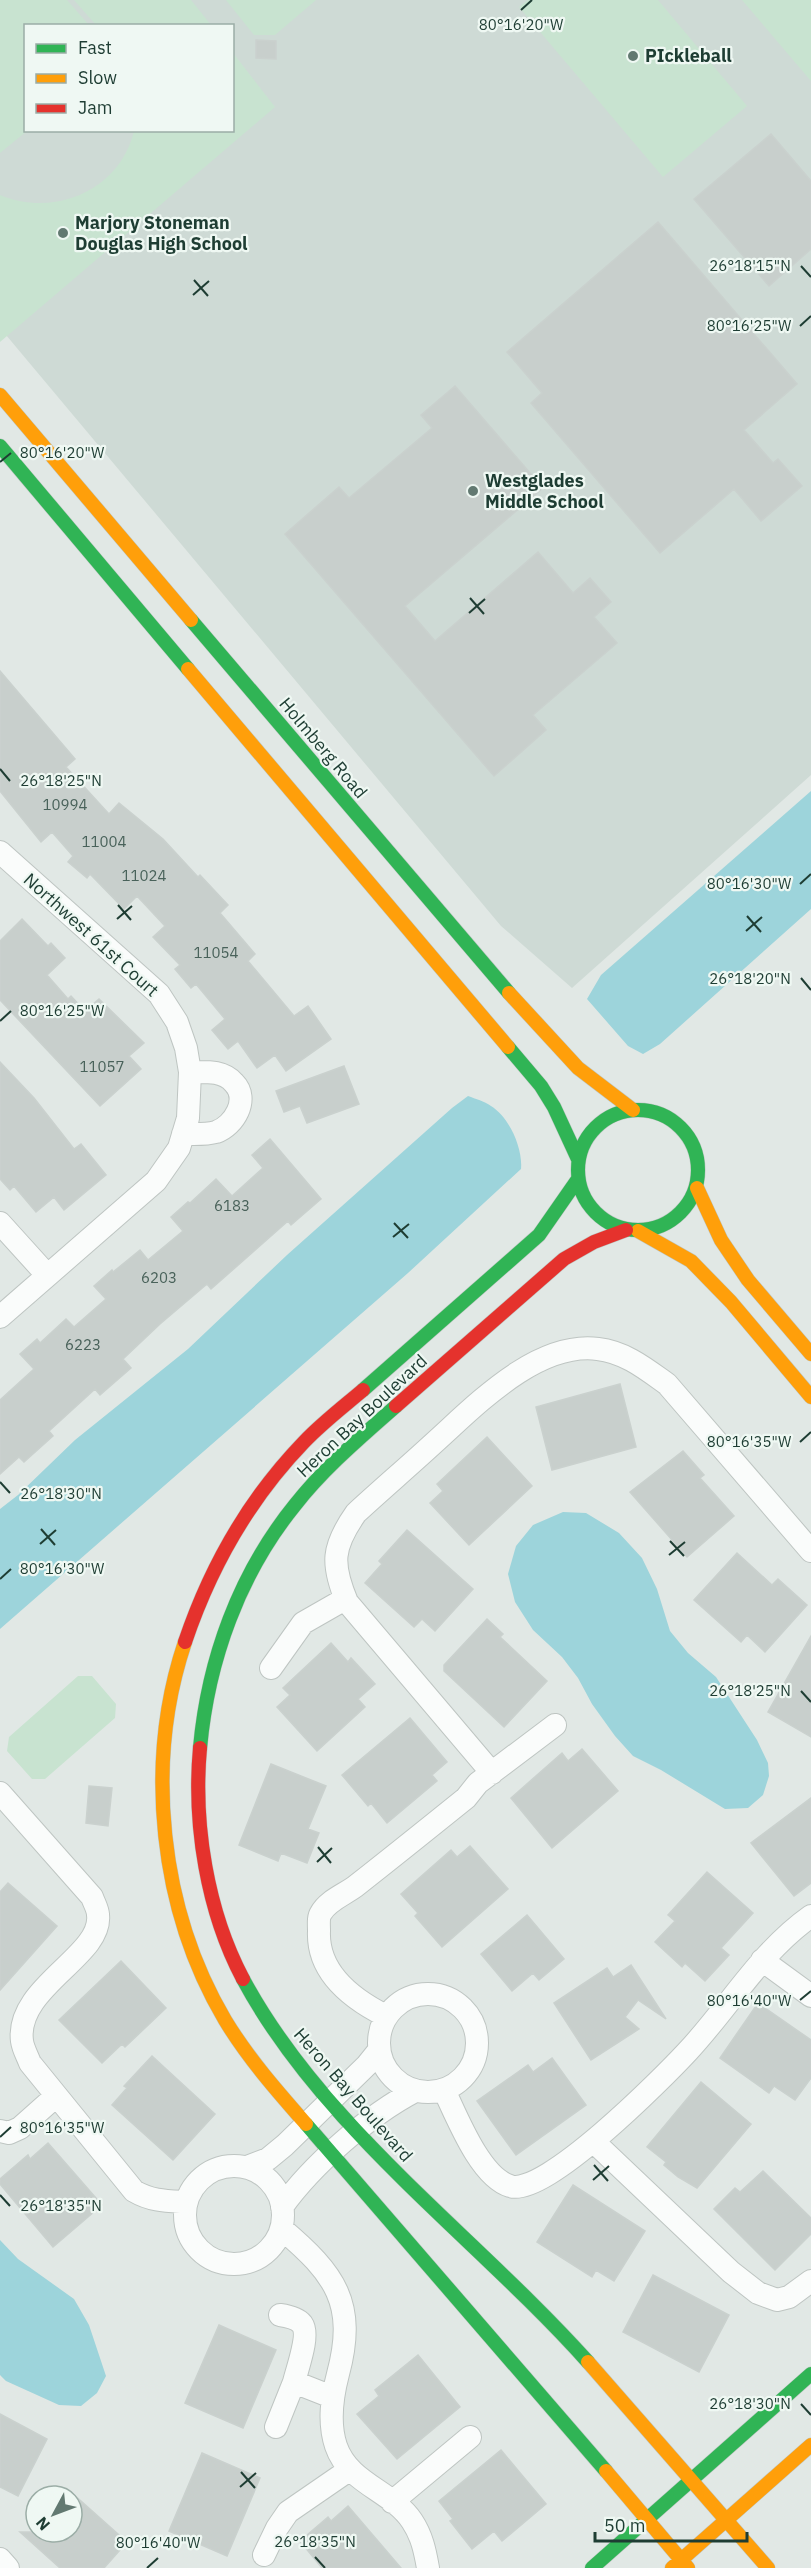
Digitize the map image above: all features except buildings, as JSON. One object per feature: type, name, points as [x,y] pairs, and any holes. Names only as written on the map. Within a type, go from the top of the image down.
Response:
[{"type":"street","name":"Holmberg Road","points":[[0,395],[497,980],[578,1068],[633,1110]]},
{"type":"street","points":[[0,446],[541,1086],[554,1107],[578,1159]]},
{"type":"street","name":"Northwest 61st Court","points":[[0,852],[159,994],[177,1022],[186,1048],[190,1082],[188,1118],[179,1148],[156,1181],[0,1317]]},
{"type":"street","points":[[183,1134],[216,1132],[226,1126],[239,1110],[239,1090],[234,1082],[223,1075],[213,1072],[190,1082]]},
{"type":"street","points":[[632,1230],[653,1229],[668,1224],[690,1202],[697,1188],[699,1168],[695,1149],[685,1132],[670,1119],[652,1111],[633,1110],[614,1114],[597,1125],[585,1140],[578,1159],[578,1179],[589,1206],[612,1225],[632,1230],[691,1261],[730,1302],[811,1397]]},
{"type":"street","name":"Heron Bay Boulevard","points":[[578,1179],[539,1235],[304,1442],[252,1504],[229,1540],[199,1604],[176,1669],[163,1752],[163,1814],[174,1887],[194,1957],[225,2019],[266,2079],[330,2155],[510,2358],[646,2520],[680,2566]]},
{"type":"street","points":[[697,1188],[721,1240],[748,1280],[811,1354]]},
{"type":"street","points":[[0,1223],[47,1275]]},
{"type":"street","name":"Heron Bay Boulevard","points":[[632,1230],[594,1242],[564,1259],[330,1466],[291,1509],[265,1545],[242,1589],[219,1645],[204,1702],[198,1758],[199,1822],[207,1875],[225,1938],[252,1998],[288,2052],[401,2178],[552,2323],[768,2568]]},
{"type":"street","points":[[492,1773],[345,1599],[338,1578],[336,1553],[342,1533],[356,1513],[497,1387],[552,1357],[578,1348],[618,1353],[667,1384],[811,1551]]},
{"type":"street","points":[[271,1668],[303,1623],[345,1599]]},
{"type":"street","points":[[386,2016],[361,2003],[342,1986],[329,1970],[319,1940],[320,1914],[329,1904],[354,1887],[466,1798],[478,1783],[555,1725]]},
{"type":"street","points":[[0,1793],[92,1898],[99,1916],[95,1934],[34,2000],[24,2019],[22,2042],[30,2063],[134,2191],[146,2198],[158,2201],[185,2202]]},
{"type":"street","points":[[444,2090],[470,2146],[498,2180],[511,2187],[526,2187],[549,2175],[593,2141],[642,2098],[690,2049],[762,1960],[794,1928],[811,1916]]},
{"type":"street","points":[[762,1960],[811,1996]]},
{"type":"street","points":[[429,1993],[447,1996],[461,2006],[472,2019],[477,2036],[477,2053],[471,2069],[459,2082],[444,2090],[429,2093],[415,2091],[402,2085],[390,2076],[379,2050],[379,2032],[386,2016],[397,2003],[412,1995],[429,1993]]},
{"type":"street","points":[[247,2167],[268,2159],[368,2065],[379,2050]]},
{"type":"street","points":[[415,2091],[391,2103],[310,2172],[282,2218],[275,2243],[265,2255],[251,2262],[236,2265],[220,2264],[206,2257],[195,2246],[187,2233],[184,2218],[185,2202],[192,2188],[202,2176],[216,2169],[231,2165],[247,2167],[261,2174],[272,2184],[280,2198],[282,2218],[337,2291],[346,2320],[344,2352],[332,2397],[335,2444],[349,2470],[392,2502],[411,2520],[424,2544],[428,2568]]},
{"type":"street","points":[[0,2131],[9,2133],[20,2128],[56,2096]]},
{"type":"street","points":[[593,2141],[731,2272],[758,2293],[777,2300],[789,2297],[811,2281]]},
{"type":"street","points":[[276,2427],[294,2382],[305,2336],[302,2324],[292,2317],[279,2315]]},
{"type":"street","points":[[592,2568],[811,2374]]},
{"type":"street","points":[[294,2382],[332,2397]]},
{"type":"street","points":[[392,2502],[470,2437]]},
{"type":"street","points":[[680,2566],[726,2521],[811,2445]]},
{"type":"street","points":[[264,2555],[277,2528],[288,2512],[349,2470]]},
{"type":"street","points":[[0,2559],[8,2568]]},
{"type":"shaded area","name":"Westglades Middle School","points":[[0,0],[811,0],[811,775],[572,988],[501,926],[6,335],[0,338]]},
{"type":"green space","points":[[0,0],[67,0],[88,24],[24,24],[26,132],[0,153]]},
{"type":"green space","points":[[74,0],[191,0],[210,24],[95,24]]},
{"type":"green space","points":[[226,0],[316,0],[275,35],[254,35]]},
{"type":"green space","name":"PIckleball","points":[[528,0],[658,0],[747,106],[663,177],[519,7]]},
{"type":"green space","points":[[742,0],[811,0],[811,81]]},
{"type":"green space","points":[[234,54],[275,107],[0,342],[0,195],[21,201],[42,203],[82,194],[100,183],[115,169],[126,152],[134,132],[234,132]]},
{"type":"green space","points":[[78,1676],[92,1676],[116,1704],[115,1718],[45,1779],[32,1779],[7,1751],[9,1737]]},
{"type":"water","points":[[811,791],[811,909],[660,1044],[643,1054],[628,1046],[587,999],[601,975]]},
{"type":"water","points":[[468,1096],[488,1104],[504,1118],[514,1134],[520,1152],[521,1169],[408,1273],[0,1629],[0,1509],[18,1495],[75,1440],[188,1349],[287,1255]]},
{"type":"water","points":[[563,1512],[586,1513],[619,1533],[642,1558],[657,1589],[670,1631],[688,1653],[716,1677],[757,1740],[768,1763],[769,1776],[763,1795],[748,1808],[725,1809],[661,1770],[633,1756],[592,1704],[578,1678],[562,1657],[533,1630],[515,1602],[508,1574],[516,1546],[533,1525]]},
{"type":"water","points":[[0,2240],[18,2259],[74,2299],[89,2325],[106,2376],[97,2393],[81,2406],[59,2405],[6,2381],[0,2375]]},
{"type":"traffic: fast","points":[[0,446],[188,669]]},
{"type":"traffic: fast","points":[[191,620],[509,993]]},
{"type":"traffic: fast","points":[[508,1047],[541,1086],[554,1107],[578,1159]]},
{"type":"traffic: fast","points":[[638,1110],[661,1114],[681,1127],[694,1147],[698,1170],[694,1193],[681,1213],[661,1226],[638,1230],[615,1226],[595,1213],[582,1193],[578,1170],[582,1147],[595,1127],[615,1114],[638,1110]]},
{"type":"traffic: fast","points":[[363,1390],[539,1235],[578,1179]]},
{"type":"traffic: fast","points":[[200,1748],[210,1683],[219,1651],[242,1589],[258,1560],[275,1532],[306,1491],[343,1453],[396,1406]]},
{"type":"traffic: fast","points":[[243,1979],[276,2033],[315,2084],[358,2133],[588,2362]]},
{"type":"traffic: fast","points":[[306,2124],[606,2471]]},
{"type":"traffic: fast","points":[[592,2568],[811,2374]]},
{"type":"traffic: slow","points":[[0,395],[191,620]]},
{"type":"traffic: slow","points":[[188,669],[508,1047]]},
{"type":"traffic: slow","points":[[509,993],[578,1068],[633,1110]]},
{"type":"traffic: slow","points":[[697,1188],[721,1240],[748,1280],[811,1354]]},
{"type":"traffic: slow","points":[[638,1231],[691,1261],[731,1302],[811,1397]]},
{"type":"traffic: slow","points":[[185,1642],[172,1689],[165,1737],[162,1786],[165,1836],[173,1884],[186,1932],[203,1977],[225,2020],[253,2061],[306,2124]]},
{"type":"traffic: slow","points":[[588,2362],[768,2568]]},
{"type":"traffic: slow","points":[[672,2568],[811,2445]]},
{"type":"traffic: slow","points":[[606,2471],[688,2568]]},
{"type":"traffic: jam","points":[[396,1406],[564,1259],[594,1242],[626,1230]]},
{"type":"traffic: jam","points":[[185,1642],[219,1561],[249,1511],[284,1464],[304,1442],[363,1390]]},
{"type":"traffic: jam","points":[[200,1748],[199,1807],[205,1866],[220,1925],[243,1979]]},
{"type":"place","name":"PIckleball","points":[[633,56]]},
{"type":"place","name":"Marjory Stoneman Douglas High School","points":[[63,233]]},
{"type":"place","name":"Westglades Middle School","points":[[473,491]]}]
